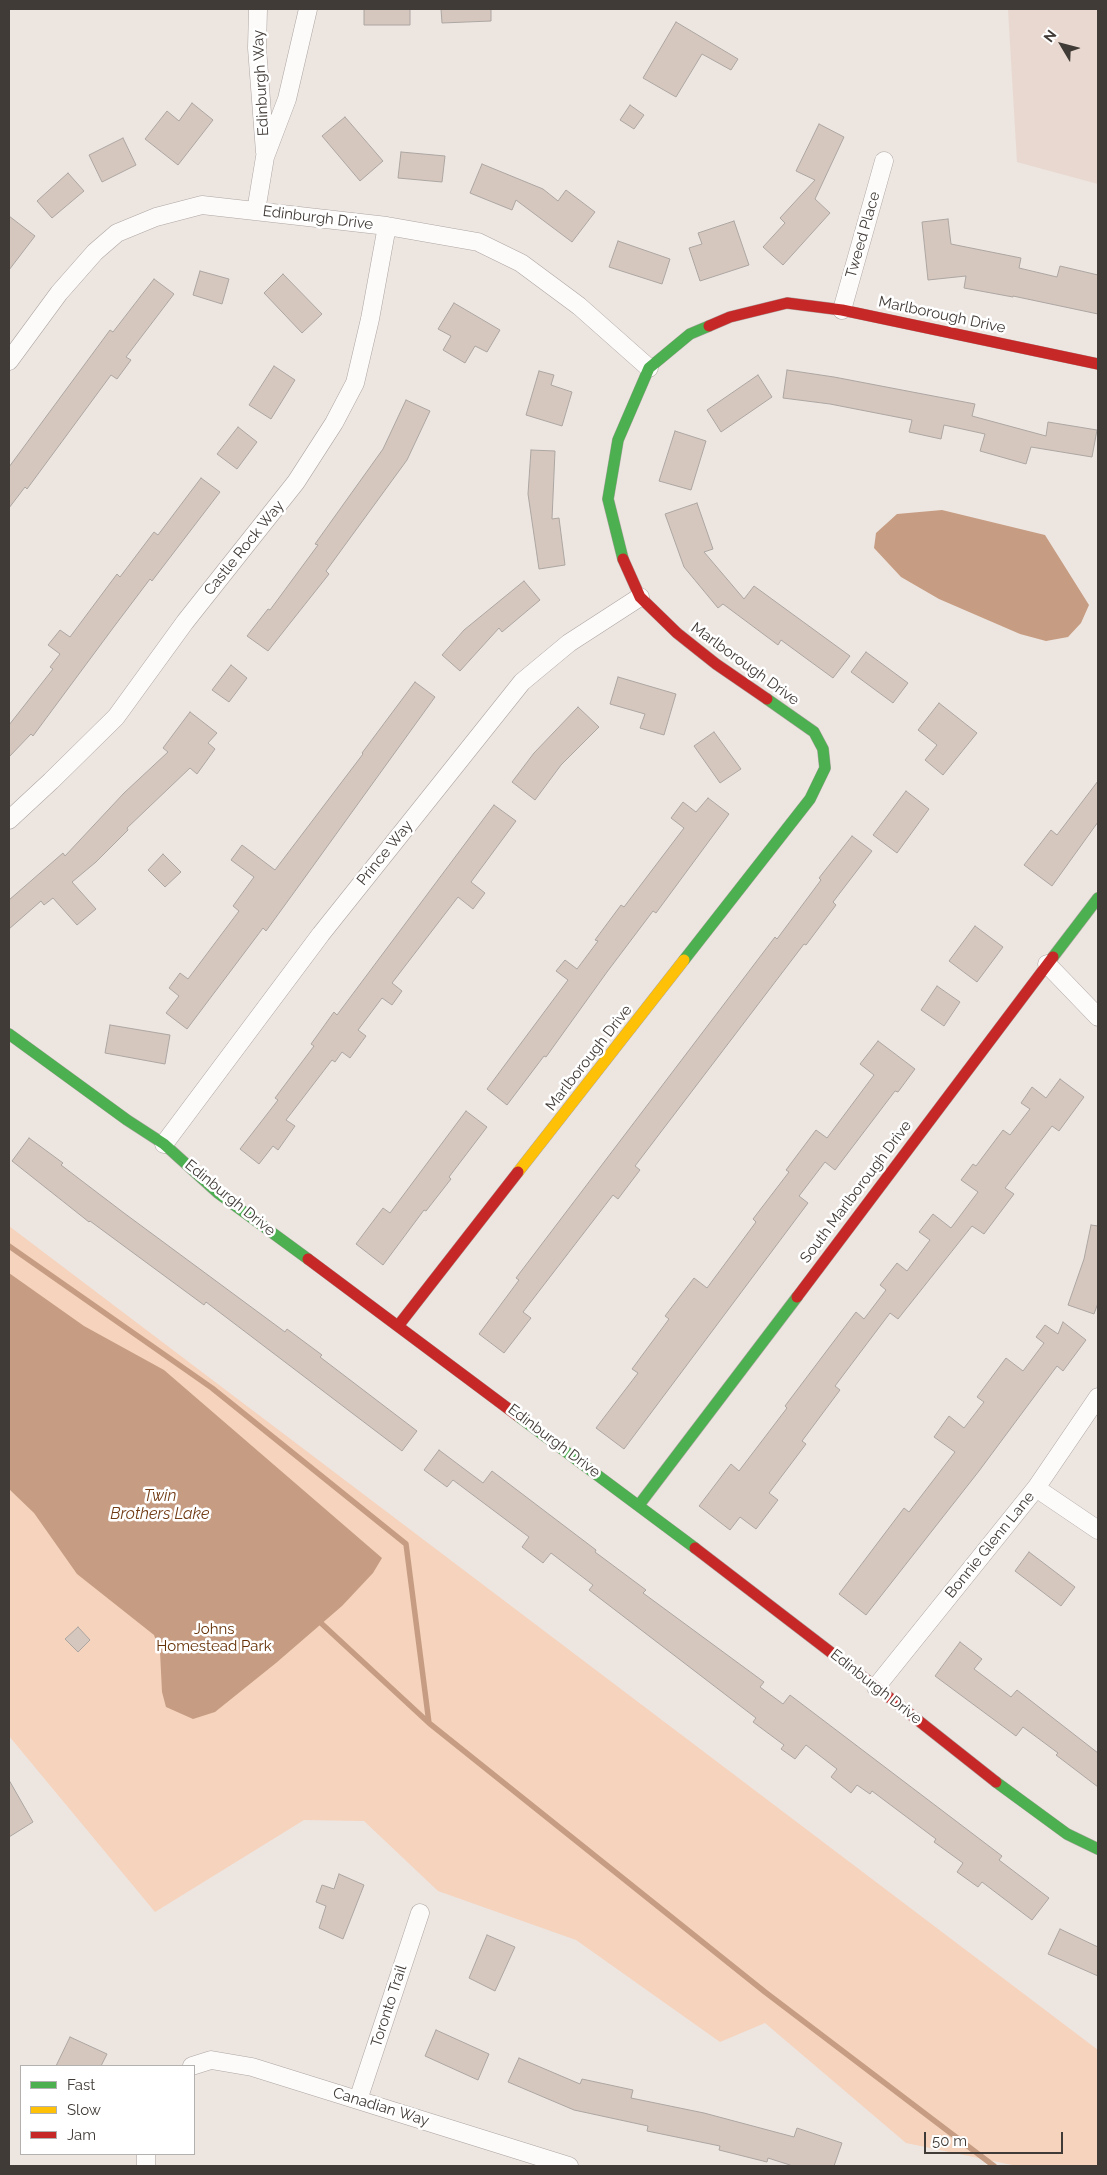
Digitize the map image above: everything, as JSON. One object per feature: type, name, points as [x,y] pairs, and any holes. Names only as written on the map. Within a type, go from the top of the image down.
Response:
[{"type":"street","name":"Edinburgh Way","points":[[258,9],[257,48],[265,157]]},
{"type":"street","name":"Edinburgh Way","points":[[256,211],[265,157],[287,99],[308,9]]},
{"type":"street","name":"Tweed Place","points":[[842,310],[884,161]]},
{"type":"street","name":"Edinburgh Drive","points":[[9,361],[59,293],[95,252],[116,233],[156,217],[202,205],[387,226],[478,242],[521,263],[579,306],[649,368]]},
{"type":"street","name":"Castle Rock Way","points":[[9,820],[116,717],[185,622],[301,475],[334,423],[355,383],[370,319],[387,226]]},
{"type":"street","name":"Marlborough Drive","points":[[398,1326],[804,807],[825,768],[823,750],[814,732],[716,664],[677,633],[640,597],[620,551],[608,499],[618,440],[649,368],[690,334],[730,317],[788,303],[842,310],[1098,364]]},
{"type":"street","name":"Prince Way","points":[[164,1144],[322,934],[522,682],[569,644],[640,597]]},
{"type":"street","name":"South Marlborough Drive","points":[[639,1505],[1098,898]]},
{"type":"street","points":[[1047,964],[1098,1017]]},
{"type":"street","name":"Edinburgh Drive","points":[[9,1034],[127,1120],[164,1144],[218,1193],[639,1505],[876,1687],[1018,1800],[1067,1834],[1098,1849]]},
{"type":"street","name":"Bonnie Glenn Lane","points":[[876,1687],[1036,1488],[1098,1397]]},
{"type":"street","points":[[1036,1488],[1098,1530]]},
{"type":"street","name":"Toronto Trail","points":[[358,2100],[420,1913]]},
{"type":"street","name":"Canadian Way","points":[[195,2065],[211,2060],[252,2067],[569,2166]]},
{"type":"shaded area","points":[[1008,9],[1098,9],[1098,184],[1017,162]]},
{"type":"green space","name":"Johns Homestead Park","points":[[9,1226],[1098,2050],[1098,2166],[1017,2166],[906,2143],[765,2023],[720,2042],[576,1940],[438,1891],[364,1821],[304,1820],[155,1912],[9,1736]]},
{"type":"water","points":[[942,510],[1045,535],[1089,605],[1081,623],[1068,637],[1046,641],[1020,634],[939,599],[901,577],[874,548],[876,533],[897,514]]},
{"type":"water","name":"Twin Brothers Lake","points":[[9,1273],[84,1326],[164,1370],[382,1558],[373,1573],[342,1606],[215,1712],[193,1719],[166,1707],[162,1692],[160,1652],[154,1635],[77,1574],[34,1513],[9,1489]]},
{"type":"building","points":[[364,9],[410,9],[410,25],[364,25]]},
{"type":"building","points":[[441,9],[491,9],[491,21],[442,23]]},
{"type":"building","points":[[676,22],[738,59],[731,70],[702,54],[676,97],[643,78]]},
{"type":"building","points":[[192,103],[213,120],[178,165],[145,139],[167,111],[179,121]]},
{"type":"building","points":[[630,105],[644,115],[634,129],[620,120]]},
{"type":"building","points":[[345,117],[383,161],[360,181],[322,136]]},
{"type":"building","points":[[819,124],[844,137],[815,199],[830,213],[783,265],[763,247],[785,223],[780,218],[815,180],[796,171]]},
{"type":"building","points":[[123,138],[136,165],[102,182],[89,155]]},
{"type":"building","points":[[401,152],[445,156],[442,182],[398,178]]},
{"type":"building","points":[[482,164],[543,189],[558,201],[566,190],[595,212],[572,242],[516,200],[512,210],[470,193]]},
{"type":"building","points":[[68,173],[84,191],[52,218],[37,201]]},
{"type":"building","points":[[9,216],[35,236],[9,270]]},
{"type":"building","points":[[948,219],[951,244],[1021,258],[1019,268],[1057,277],[1060,266],[1098,275],[1098,314],[964,288],[966,276],[928,280],[922,222]]},
{"type":"building","points":[[734,221],[749,265],[700,281],[689,248],[702,244],[698,233]]},
{"type":"building","points":[[618,241],[670,259],[662,284],[609,267]]},
{"type":"building","points":[[200,271],[229,279],[222,304],[193,295]]},
{"type":"building","points":[[283,274],[322,314],[302,333],[264,293]]},
{"type":"building","points":[[154,279],[174,294],[126,357],[131,360],[117,379],[111,375],[27,489],[25,487],[9,508],[9,467],[110,330],[113,332]]},
{"type":"building","points":[[454,303],[500,330],[487,352],[475,346],[465,363],[443,350],[451,336],[438,329]]},
{"type":"building","points":[[274,366],[295,380],[271,419],[249,405]]},
{"type":"building","points":[[787,370],[975,404],[972,416],[1046,436],[1048,422],[1097,430],[1092,457],[1031,447],[1026,464],[980,451],[985,434],[944,425],[941,439],[909,432],[912,420],[830,404],[783,398]]},
{"type":"building","points":[[539,371],[554,375],[551,385],[572,392],[562,426],[526,415]]},
{"type":"building","points":[[758,375],[772,397],[721,432],[707,410]]},
{"type":"building","points":[[406,400],[430,411],[407,460],[326,571],[329,574],[268,651],[247,636],[268,609],[270,610],[318,545],[315,544],[383,449]]},
{"type":"building","points":[[238,427],[257,442],[237,469],[217,454]]},
{"type":"building","points":[[675,431],[706,441],[691,490],[659,481]]},
{"type":"building","points":[[531,450],[555,451],[552,519],[559,518],[565,565],[539,569],[528,494]]},
{"type":"building","points":[[201,478],[220,492],[152,581],[150,579],[33,736],[31,734],[9,757],[9,725],[53,669],[50,667],[60,654],[48,645],[60,630],[70,637],[117,574],[120,577],[154,532],[158,535]]},
{"type":"building","points":[[697,503],[713,549],[704,552],[744,599],[754,586],[850,656],[833,678],[781,640],[778,645],[723,604],[718,608],[684,567],[665,514]]},
{"type":"building","points":[[524,581],[540,600],[502,632],[499,628],[460,671],[442,655],[464,630]]},
{"type":"building","points":[[866,652],[908,683],[893,703],[851,672]]},
{"type":"building","points":[[231,665],[247,678],[229,702],[212,690]]},
{"type":"building","points":[[618,677],[676,694],[664,735],[640,728],[645,714],[610,704]]},
{"type":"building","points":[[415,682],[435,697],[266,931],[263,928],[187,1029],[166,1013],[179,996],[169,988],[180,973],[188,979],[239,911],[233,906],[254,877],[231,860],[242,845],[275,870]]},
{"type":"building","points":[[939,703],[977,733],[943,775],[925,760],[937,745],[918,730]]},
{"type":"building","points":[[578,707],[599,727],[561,765],[535,800],[512,782],[534,753]]},
{"type":"building","points":[[190,712],[217,733],[208,743],[215,749],[197,774],[190,768],[127,828],[128,830],[96,862],[72,882],[96,909],[77,925],[53,898],[44,905],[41,901],[9,929],[9,900],[63,853],[65,856],[124,793],[168,752],[163,748]]},
{"type":"building","points":[[714,732],[741,769],[720,783],[694,746]]},
{"type":"building","points":[[1098,781],[1098,822],[1052,886],[1024,865],[1051,830],[1057,835]]},
{"type":"building","points":[[906,791],[929,809],[897,853],[873,835]]},
{"type":"building","points":[[708,798],[729,814],[656,913],[653,911],[546,1057],[544,1056],[507,1105],[487,1089],[568,980],[556,971],[565,960],[577,969],[598,941],[595,940],[621,905],[624,907],[684,828],[671,818],[683,802],[696,812]]},
{"type":"building","points":[[494,805],[516,821],[471,882],[485,893],[473,909],[458,897],[392,983],[402,991],[392,1005],[382,998],[358,1030],[366,1036],[350,1058],[342,1052],[335,1062],[332,1060],[286,1120],[295,1126],[278,1150],[273,1146],[259,1164],[240,1149],[278,1100],[275,1098],[314,1046],[311,1044],[334,1012],[337,1015]]},
{"type":"building","points":[[852,836],[872,851],[833,902],[836,905],[806,945],[804,944],[635,1166],[640,1170],[618,1199],[613,1195],[523,1312],[531,1318],[504,1353],[479,1334],[519,1280],[516,1278],[775,937],[777,939],[821,880],[819,878]]},
{"type":"building","points":[[163,854],[181,872],[165,887],[148,870]]},
{"type":"building","points":[[975,926],[1003,947],[977,982],[949,961]]},
{"type":"building","points":[[937,986],[960,1002],[944,1026],[921,1010]]},
{"type":"building","points":[[110,1025],[170,1035],[165,1064],[105,1053]]},
{"type":"building","points":[[878,1041],[915,1069],[898,1092],[895,1091],[835,1170],[825,1162],[799,1196],[808,1203],[624,1449],[596,1428],[638,1373],[632,1369],[669,1319],[665,1316],[694,1278],[707,1288],[756,1222],[753,1219],[789,1172],[786,1170],[816,1130],[827,1138],[874,1075],[860,1064]]},
{"type":"building","points":[[1060,1079],[1084,1097],[1059,1131],[1052,1126],[1005,1188],[1014,1194],[984,1234],[972,1226],[898,1319],[890,1313],[835,1386],[840,1390],[802,1441],[806,1444],[769,1493],[778,1500],[756,1529],[740,1517],[730,1530],[699,1506],[731,1464],[739,1471],[856,1312],[864,1319],[886,1290],[880,1285],[897,1263],[907,1271],[930,1240],[919,1232],[933,1214],[951,1228],[978,1192],[961,1180],[973,1164],[976,1166],[1003,1130],[1010,1135],[1030,1109],[1021,1103],[1032,1087],[1046,1098]]},
{"type":"building","points":[[466,1111],[487,1127],[449,1177],[451,1179],[426,1211],[424,1210],[383,1265],[356,1244],[383,1208],[390,1213]]},
{"type":"building","points":[[29,1138],[124,1213],[285,1332],[287,1329],[322,1355],[320,1357],[417,1431],[402,1451],[206,1302],[204,1305],[89,1222],[12,1161]]},
{"type":"building","points":[[1091,1225],[1098,1226],[1098,1303],[1094,1314],[1068,1305],[1084,1259]]},
{"type":"building","points":[[1063,1322],[1086,1340],[1063,1371],[1057,1366],[979,1471],[866,1615],[839,1594],[904,1508],[909,1512],[955,1452],[934,1437],[949,1416],[964,1428],[984,1402],[977,1397],[1006,1358],[1023,1371],[1044,1343],[1036,1337],[1045,1325],[1058,1334]]},
{"type":"building","points":[[439,1450],[483,1483],[492,1471],[646,1590],[643,1593],[764,1682],[760,1687],[783,1704],[790,1695],[1002,1856],[999,1860],[1049,1898],[1032,1920],[982,1882],[978,1887],[957,1872],[963,1863],[934,1842],[936,1839],[872,1791],[870,1794],[857,1785],[851,1793],[831,1777],[837,1769],[806,1745],[795,1759],[781,1749],[784,1745],[753,1722],[756,1718],[589,1590],[593,1585],[551,1553],[543,1563],[522,1547],[529,1537],[453,1480],[447,1487],[424,1470]]},
{"type":"building","points":[[1029,1552],[1075,1587],[1061,1606],[1015,1571]]},
{"type":"building","points":[[78,1627],[90,1640],[78,1652],[65,1639]]},
{"type":"building","points":[[960,1642],[982,1659],[974,1669],[1011,1697],[1017,1690],[1098,1753],[1098,1787],[1056,1755],[1058,1753],[1023,1727],[1016,1736],[935,1676]]},
{"type":"building","points":[[9,1780],[33,1822],[9,1837]]},
{"type":"building","points":[[339,1874],[364,1885],[343,1939],[319,1928],[326,1906],[316,1902],[322,1885],[334,1889]]},
{"type":"building","points":[[1060,1929],[1098,1947],[1098,1976],[1048,1954]]},
{"type":"building","points":[[487,1935],[515,1947],[495,1991],[469,1978]]},
{"type":"building","points":[[436,2030],[489,2054],[478,2080],[425,2056]]},
{"type":"building","points":[[70,2037],[107,2054],[102,2065],[56,2065]]},
{"type":"building","points":[[519,2058],[580,2084],[582,2079],[633,2090],[631,2098],[704,2113],[794,2137],[797,2128],[842,2143],[834,2166],[793,2166],[768,2158],[767,2162],[719,2150],[720,2146],[647,2131],[648,2126],[574,2110],[508,2082]]},
{"type":"waterway","points":[[9,1246],[212,1388],[406,1544],[429,1723]]},
{"type":"waterway","points":[[322,1624],[429,1723],[765,1992],[994,2166]]},
{"type":"traffic: fast","points":[[623,559],[608,499],[618,440],[649,368],[690,334],[709,326]]},
{"type":"traffic: fast","points":[[684,960],[810,799],[825,768],[823,749],[814,732],[767,699]]},
{"type":"traffic: fast","points":[[1053,957],[1098,898]]},
{"type":"traffic: fast","points":[[9,1034],[127,1120],[164,1144],[218,1193],[308,1259]]},
{"type":"traffic: fast","points":[[639,1505],[797,1297]]},
{"type":"traffic: fast","points":[[518,1416],[695,1548]]},
{"type":"traffic: fast","points":[[996,1782],[1067,1834],[1098,1849]]},
{"type":"traffic: slow","points":[[518,1172],[684,960]]},
{"type":"traffic: jam","points":[[709,326],[730,317],[787,303],[842,310],[1098,364]]},
{"type":"traffic: jam","points":[[623,559],[640,597],[677,633],[716,664],[767,699]]},
{"type":"traffic: jam","points":[[797,1297],[1053,957]]},
{"type":"traffic: jam","points":[[398,1326],[518,1172]]},
{"type":"traffic: jam","points":[[308,1259],[518,1416]]},
{"type":"traffic: jam","points":[[695,1548],[996,1782]]}]
